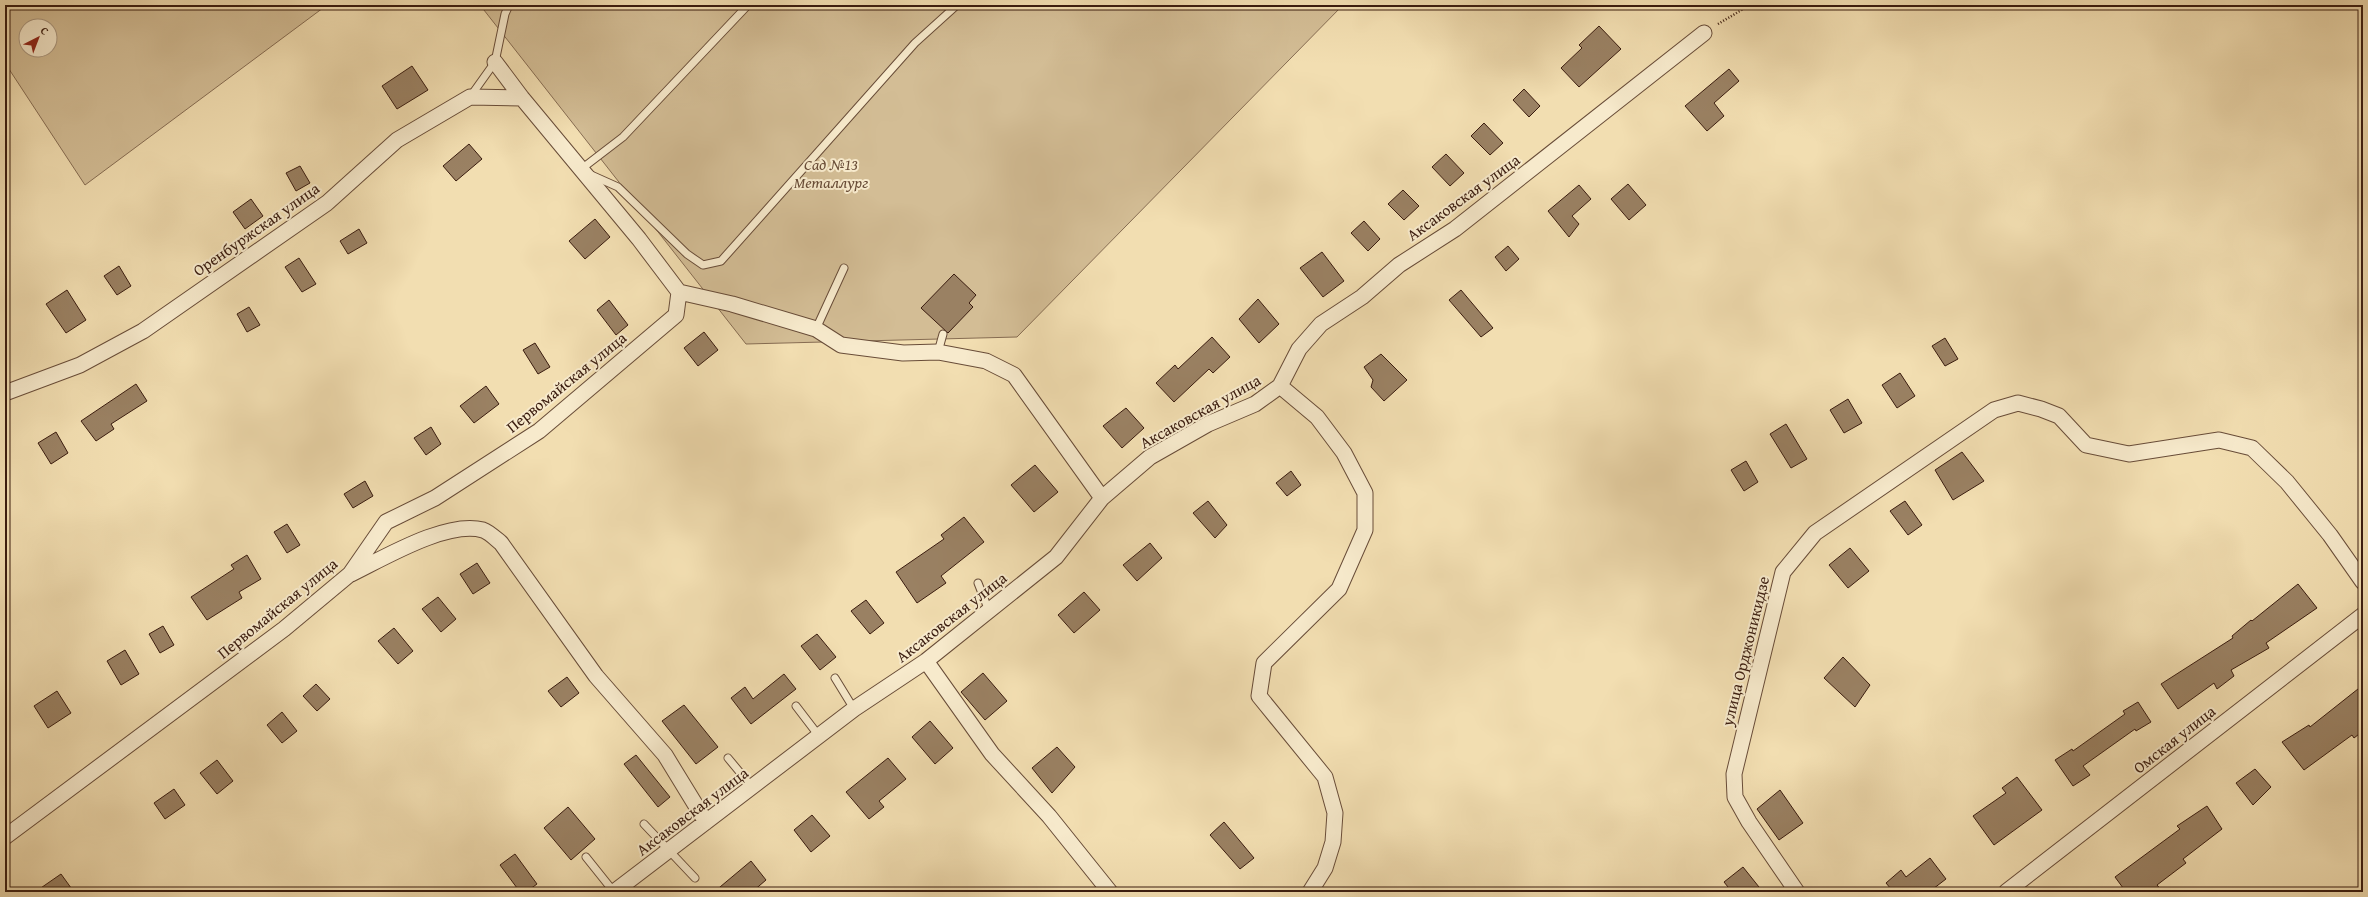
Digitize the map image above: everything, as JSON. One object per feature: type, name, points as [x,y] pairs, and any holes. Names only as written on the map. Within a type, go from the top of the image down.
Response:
[{"type":"street","name":"Аксаковская улица","points":[[614,892],[753,788],[854,709],[926,661],[1056,557],[1102,498],[1150,457],[1208,424],[1255,404],[1280,386],[1299,350],[1321,324],[1362,297],[1399,265],[1455,229],[1704,33]]},
{"type":"street","points":[[495,62],[579,170],[639,239],[679,292],[732,304],[816,329],[841,345],[903,353],[938,352],[986,361],[1014,375],[1102,498]]},
{"type":"street","points":[[470,97],[522,98]]},
{"type":"street","name":"Оренбуржская улица","points":[[5,393],[80,365],[143,331],[327,203],[397,140],[470,97]]},
{"type":"street","name":"Первомайская улица","points":[[5,837],[277,634],[350,574],[386,522],[436,498],[539,431],[676,315],[679,292]]},
{"type":"street","points":[[1280,386],[1317,417],[1344,453],[1365,493],[1365,530],[1339,589],[1264,663],[1259,696],[1325,777],[1335,813],[1334,842],[1325,868],[1310,892]]},
{"type":"street","name":"улица Орджоникидзе","points":[[1797,892],[1749,822],[1735,797],[1734,774],[1783,572],[1815,533],[1994,410],[2018,403],[2041,409],[2059,416],[2086,445],[2129,454],[2219,440],[2252,448],[2287,482],[2330,535],[2363,582]]},
{"type":"street","points":[[350,574],[423,539],[465,528],[485,531],[501,543],[596,676],[665,756],[706,822]]},
{"type":"street","name":"Омская улица","points":[[2006,892],[2363,615]]},
{"type":"street","points":[[926,661],[992,754],[1049,816],[1110,892]]},
{"type":"lane","points":[[470,97],[495,62],[505,14],[509,5]]},
{"type":"lane","points":[[748,5],[623,137],[579,170],[618,187],[687,254],[703,265],[721,260],[915,43],[957,5]]},
{"type":"lane","points":[[816,329],[844,268]]},
{"type":"lane","points":[[938,352],[944,334]]},
{"type":"lane","points":[[978,582],[989,611]]},
{"type":"lane","points":[[835,678],[854,709]]},
{"type":"lane","points":[[796,706],[820,736]]},
{"type":"lane","points":[[728,758],[753,788]]},
{"type":"lane","points":[[644,824],[695,878]]},
{"type":"lane","points":[[586,857],[614,892]]},
{"type":"path","points":[[1704,33],[1750,5]]},
{"type":"green space","points":[[5,5],[327,5],[85,185],[5,63]]},
{"type":"green space","name":"Сад №13 Металлург","points":[[480,5],[1343,5],[1017,337],[746,344]]},
{"type":"building","points":[[1599,26],[1621,49],[1579,87],[1561,68],[1582,48],[1579,45]]},
{"type":"building","points":[[412,66],[428,90],[397,109],[382,86]]},
{"type":"building","points":[[1729,69],[1739,81],[1714,103],[1724,116],[1707,131],[1685,106]]},
{"type":"building","points":[[1524,89],[1540,106],[1529,117],[1513,100]]},
{"type":"building","points":[[1484,123],[1503,143],[1490,155],[1471,136]]},
{"type":"building","points":[[469,144],[482,159],[456,181],[443,166]]},
{"type":"building","points":[[1446,154],[1464,173],[1450,186],[1432,167]]},
{"type":"building","points":[[300,166],[310,183],[296,191],[286,173]]},
{"type":"building","points":[[1628,184],[1646,205],[1629,220],[1611,199]]},
{"type":"building","points":[[1579,185],[1591,199],[1572,216],[1579,224],[1569,237],[1548,211]]},
{"type":"building","points":[[1403,190],[1419,206],[1404,220],[1388,204]]},
{"type":"building","points":[[251,199],[263,216],[245,229],[233,212]]},
{"type":"building","points":[[595,219],[610,237],[585,259],[569,241]]},
{"type":"building","points":[[1364,221],[1380,239],[1368,251],[1351,233]]},
{"type":"building","points":[[359,229],[367,243],[348,254],[340,241]]},
{"type":"building","points":[[1508,246],[1519,259],[1506,271],[1495,257]]},
{"type":"building","points":[[1322,252],[1344,281],[1323,297],[1300,268]]},
{"type":"building","points":[[299,258],[316,284],[302,292],[285,267]]},
{"type":"building","points":[[119,266],[131,286],[117,295],[104,276]]},
{"type":"building","points":[[954,274],[976,295],[969,303],[973,307],[948,333],[921,308]]},
{"type":"building","points":[[67,290],[86,320],[66,333],[46,304]]},
{"type":"building","points":[[1461,290],[1493,328],[1481,337],[1449,300]]},
{"type":"building","points":[[1258,299],[1279,324],[1259,343],[1239,319]]},
{"type":"building","points":[[609,300],[628,325],[616,335],[597,310]]},
{"type":"building","points":[[249,307],[260,325],[247,332],[237,314]]},
{"type":"building","points":[[704,332],[718,350],[698,366],[684,348]]},
{"type":"building","points":[[1212,337],[1230,357],[1213,373],[1209,369],[1174,402],[1156,383],[1175,365],[1178,369]]},
{"type":"building","points":[[1945,338],[1958,359],[1945,366],[1932,346]]},
{"type":"building","points":[[535,343],[550,367],[538,374],[523,350]]},
{"type":"building","points":[[1381,354],[1407,380],[1384,401],[1371,387],[1373,380],[1364,367]]},
{"type":"building","points":[[1900,373],[1915,396],[1897,408],[1882,385]]},
{"type":"building","points":[[136,384],[147,401],[111,424],[114,429],[96,441],[81,421]]},
{"type":"building","points":[[486,386],[499,404],[474,423],[460,406]]},
{"type":"building","points":[[1848,399],[1862,423],[1844,433],[1830,410]]},
{"type":"building","points":[[1126,408],[1144,428],[1122,448],[1103,426]]},
{"type":"building","points":[[1786,424],[1807,459],[1791,468],[1770,434]]},
{"type":"building","points":[[431,427],[441,444],[426,455],[414,438]]},
{"type":"building","points":[[56,432],[68,453],[51,464],[38,443]]},
{"type":"building","points":[[1962,452],[1984,481],[1953,500],[1935,470]]},
{"type":"building","points":[[1746,461],[1758,482],[1744,491],[1731,470]]},
{"type":"building","points":[[1035,465],[1058,492],[1034,512],[1011,485]]},
{"type":"building","points":[[1291,471],[1301,485],[1287,496],[1276,483]]},
{"type":"building","points":[[365,481],[373,496],[353,508],[344,494]]},
{"type":"building","points":[[1208,501],[1227,525],[1215,538],[1193,513]]},
{"type":"building","points":[[1905,501],[1922,525],[1908,535],[1890,511]]},
{"type":"building","points":[[964,517],[984,542],[941,576],[946,583],[917,603],[896,572],[944,539],[941,535]]},
{"type":"building","points":[[287,524],[300,545],[287,553],[274,532]]},
{"type":"building","points":[[1150,543],[1162,558],[1137,581],[1123,565]]},
{"type":"building","points":[[1850,548],[1869,571],[1848,588],[1829,565]]},
{"type":"building","points":[[247,555],[261,579],[239,592],[242,598],[207,620],[191,597],[234,569],[231,565]]},
{"type":"building","points":[[477,563],[490,583],[473,594],[460,574]]},
{"type":"building","points":[[2298,584],[2317,608],[2266,643],[2269,648],[2231,670],[2234,676],[2217,689],[2214,683],[2178,709],[2161,684],[2233,638],[2232,636],[2251,620],[2252,621]]},
{"type":"building","points":[[1084,592],[1100,610],[1074,633],[1058,615]]},
{"type":"building","points":[[438,597],[456,619],[441,632],[422,609]]},
{"type":"building","points":[[866,600],[884,623],[870,634],[851,611]]},
{"type":"building","points":[[163,626],[174,645],[160,653],[149,634]]},
{"type":"building","points":[[394,628],[413,651],[398,664],[378,641]]},
{"type":"building","points":[[817,634],[836,657],[820,670],[801,646]]},
{"type":"building","points":[[125,650],[139,674],[121,685],[107,661]]},
{"type":"building","points":[[1843,657],[1870,685],[1855,707],[1824,678]]},
{"type":"building","points":[[983,673],[1007,701],[985,720],[961,692]]},
{"type":"building","points":[[784,674],[796,689],[751,724],[731,698],[745,687],[753,699]]},
{"type":"building","points":[[567,677],[579,693],[561,707],[548,691]]},
{"type":"building","points":[[316,684],[330,699],[317,711],[303,696]]},
{"type":"building","points":[[2363,685],[2363,731],[2354,738],[2352,735],[2304,770],[2282,742],[2309,725],[2310,727]]},
{"type":"building","points":[[57,691],[71,713],[48,728],[34,706]]},
{"type":"building","points":[[2138,702],[2151,722],[2136,731],[2135,729],[2083,766],[2090,775],[2073,786],[2055,760],[2072,749],[2073,751],[2125,714],[2123,711]]},
{"type":"building","points":[[684,705],[718,747],[696,764],[662,721]]},
{"type":"building","points":[[282,712],[297,731],[282,743],[267,725]]},
{"type":"building","points":[[930,721],[953,748],[935,764],[912,737]]},
{"type":"building","points":[[1057,747],[1075,767],[1052,793],[1032,768]]},
{"type":"building","points":[[636,755],[670,797],[658,807],[624,764]]},
{"type":"building","points":[[888,758],[906,779],[879,801],[884,807],[869,819],[846,792]]},
{"type":"building","points":[[217,760],[233,781],[217,794],[200,773]]},
{"type":"building","points":[[2255,769],[2271,787],[2253,805],[2236,783]]},
{"type":"building","points":[[2017,777],[2042,810],[1994,845],[1973,816],[2006,793],[2002,788]]},
{"type":"building","points":[[174,789],[185,805],[165,819],[154,803]]},
{"type":"building","points":[[1780,790],[1803,823],[1779,840],[1757,809]]},
{"type":"building","points":[[2207,806],[2222,829],[2183,859],[2186,863],[2157,885],[2163,892],[2126,892],[2115,877],[2180,829],[2177,826]]},
{"type":"building","points":[[568,807],[595,839],[571,860],[544,828]]},
{"type":"building","points":[[812,815],[830,836],[811,852],[794,830]]},
{"type":"building","points":[[1224,822],[1254,858],[1240,869],[1210,835]]},
{"type":"building","points":[[515,854],[537,884],[526,892],[520,892],[500,865]]},
{"type":"building","points":[[1930,858],[1946,879],[1929,892],[1887,892],[1891,889],[1886,883],[1901,870],[1906,877]]},
{"type":"building","points":[[751,861],[766,880],[752,892],[714,892]]},
{"type":"building","points":[[1743,867],[1763,892],[1732,892],[1724,882]]},
{"type":"building","points":[[61,874],[74,892],[35,892]]}]
